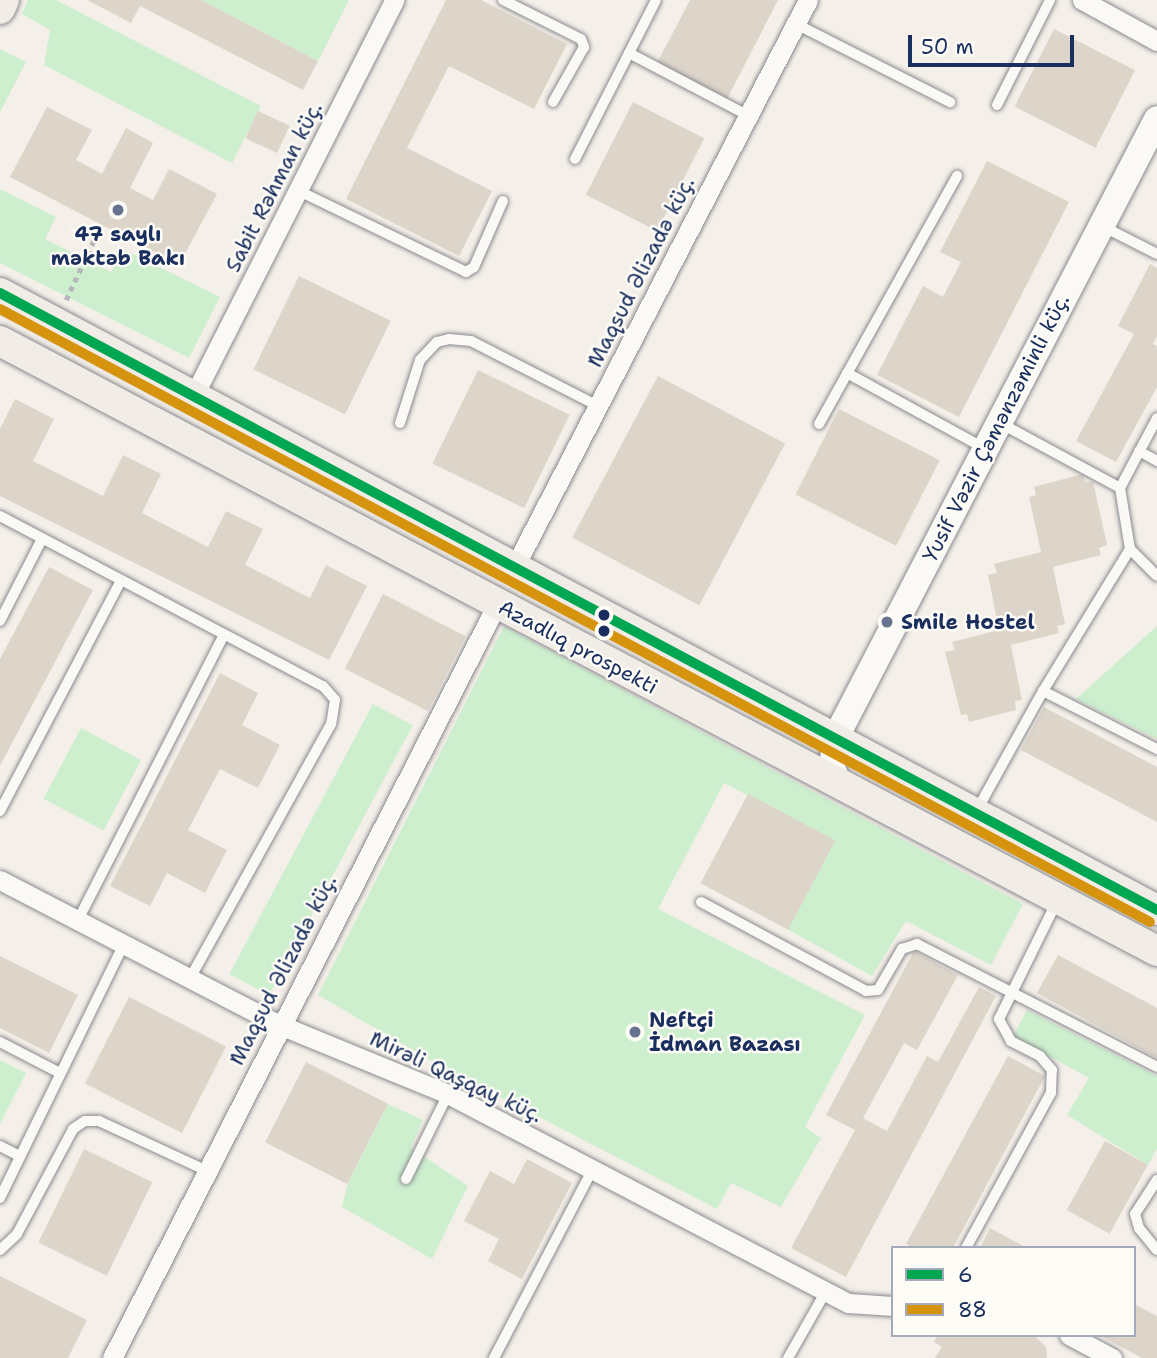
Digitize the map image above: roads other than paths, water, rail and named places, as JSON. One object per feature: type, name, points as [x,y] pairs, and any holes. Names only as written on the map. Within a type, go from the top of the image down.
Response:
[{"type":"main road","points":[[0,9],[4,0]]},
{"type":"main road","name":"Yusif Vəzir Çəmənzəminli küç.","points":[[836,737],[1157,119]]},
{"type":"main road","name":"Azadlıq prospekti","points":[[0,293],[1157,910]]},
{"type":"main road","name":"Azadlıq prospekti","points":[[0,341],[1157,951]]},
{"type":"main road","points":[[836,737],[832,768],[839,784]]},
{"type":"street","name":"Sabit Rəhman küç.","points":[[194,395],[394,0]]},
{"type":"street","name":"Maqsud Əlizadə küç.","points":[[516,566],[808,0]]},
{"type":"street","points":[[1082,0],[1157,41]]},
{"type":"street","name":"Maqsud Əlizadə küç.","points":[[112,1358],[496,604]]},
{"type":"street","name":"Mirəli Qaşqay küç.","points":[[0,880],[280,1025],[448,1094],[848,1303],[891,1306]]},
{"type":"street","points":[[1071,1337],[1086,1352],[1112,1358]]},
{"type":"lane","points":[[503,0],[581,39],[584,47],[554,102]]},
{"type":"lane","points":[[575,159],[656,0]]},
{"type":"lane","points":[[997,106],[1050,0]]},
{"type":"lane","points":[[796,24],[950,102]]},
{"type":"lane","points":[[629,53],[747,115]]},
{"type":"lane","points":[[819,424],[957,176]]},
{"type":"lane","points":[[297,190],[466,272],[474,267],[503,201]]},
{"type":"lane","points":[[1101,225],[1157,254]]},
{"type":"lane","points":[[400,423],[420,360],[437,342],[449,339],[471,341],[598,406]]},
{"type":"lane","points":[[848,373],[986,449]]},
{"type":"lane","points":[[1157,418],[1120,488],[1130,549],[1157,576]]},
{"type":"lane","points":[[1000,423],[1120,488]]},
{"type":"lane","points":[[1139,451],[1157,461]]},
{"type":"lane","points":[[0,516],[323,686],[335,700],[331,724],[191,977]]},
{"type":"lane","points":[[0,621],[42,539]]},
{"type":"lane","points":[[976,812],[1043,691],[1130,549]]},
{"type":"lane","points":[[0,811],[121,580]]},
{"type":"lane","points":[[78,920],[224,635]]},
{"type":"lane","points":[[1043,691],[1157,749]]},
{"type":"lane","points":[[967,1246],[1051,1093],[1052,1070],[1003,1031],[999,1019],[1059,898]]},
{"type":"lane","points":[[701,902],[866,991],[878,990],[902,949],[917,944],[1157,1067]]},
{"type":"lane","points":[[0,1198],[124,944]]},
{"type":"lane","points":[[0,1042],[60,1073]]},
{"type":"lane","points":[[406,1179],[448,1094]]},
{"type":"lane","points":[[0,1250],[17,1234],[73,1129],[85,1121],[99,1121],[206,1171]]},
{"type":"lane","points":[[0,1146],[20,1156]]},
{"type":"lane","points":[[494,1358],[593,1169]]},
{"type":"lane","points":[[1157,1180],[1135,1214],[1139,1228],[1157,1250]]},
{"type":"lane","points":[[788,1358],[826,1290]]},
{"type":"place","name":"47 saylı məktəb Bakı","points":[[118,210]]},
{"type":"place","name":"Smile Hostel","points":[[887,622]]},
{"type":"place","name":"Neftçi İdman Bazası","points":[[635,1032]]}]
